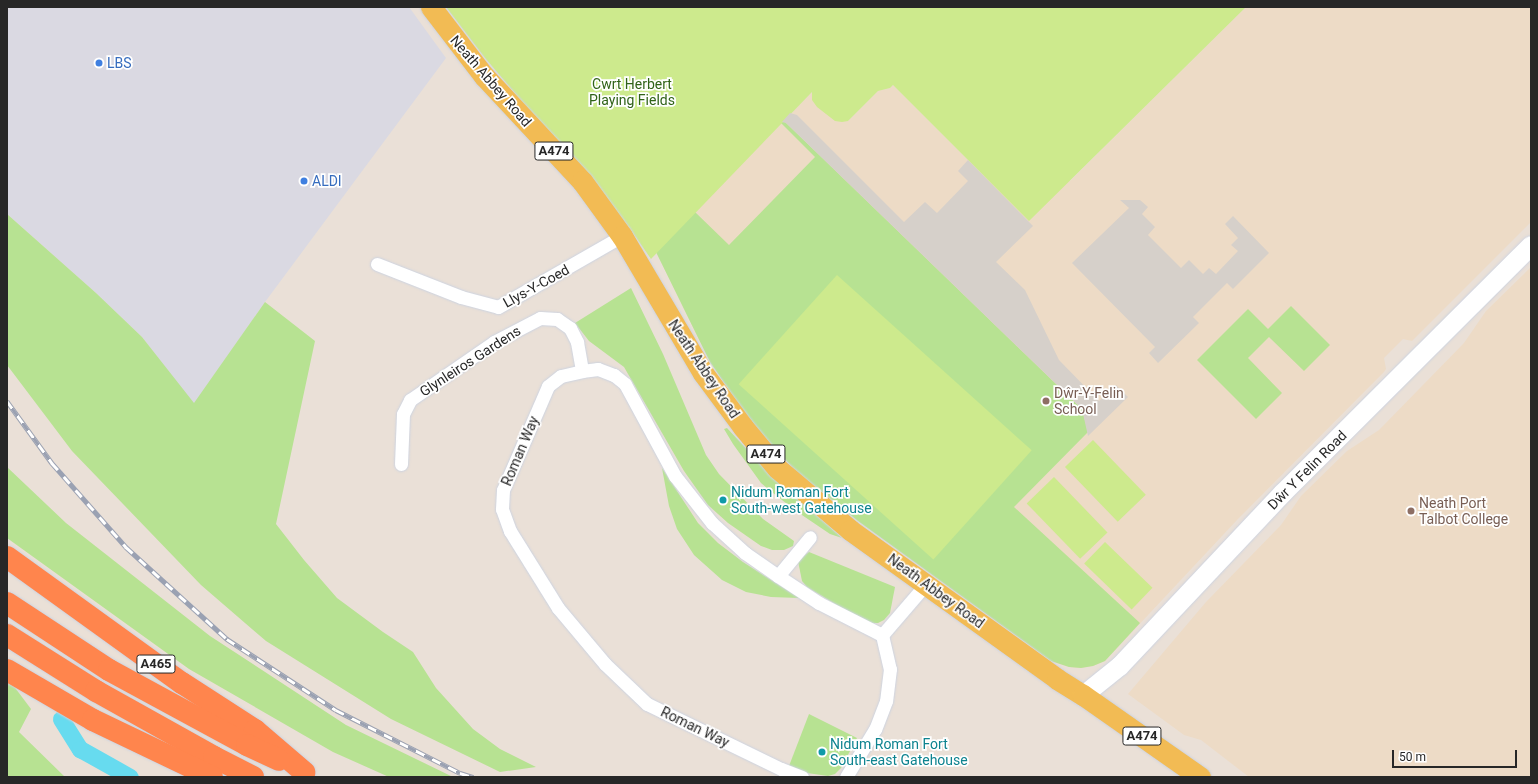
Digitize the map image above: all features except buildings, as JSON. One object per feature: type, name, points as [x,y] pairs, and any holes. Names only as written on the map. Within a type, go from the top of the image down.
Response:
[{"type":"highway","name":"A465","points":[[7,557],[182,683],[255,730],[311,774]]},
{"type":"highway","name":"A465","points":[[7,603],[109,670],[247,745],[311,774]]},
{"type":"highway","points":[[7,635],[96,691],[253,777]]},
{"type":"highway","points":[[10,671],[56,700],[136,741],[212,777]]},
{"type":"main road","name":"Neath Abbey Road","points":[[431,7],[484,76],[582,182],[622,236],[703,373],[743,427],[777,468],[850,530],[1057,679],[1083,695],[1200,777]]},
{"type":"street","name":"Llys-Y-Coed","points":[[377,264],[461,297],[498,307],[622,236]]},
{"type":"street","name":"Dŵr Y Felin Road","points":[[1083,695],[1119,666],[1282,493],[1531,245]]},
{"type":"street","name":"Glynleiros Gardens","points":[[401,464],[403,414],[410,400],[494,342],[540,318],[557,319],[570,328],[578,342],[582,371]]},
{"type":"street","name":"Roman Way","points":[[802,777],[781,770],[647,704],[605,664],[558,608],[510,531],[502,508],[503,490],[548,386],[561,376],[582,371],[598,369],[614,375],[625,384],[675,476],[712,523],[745,554],[778,576],[819,603],[882,635]]},
{"type":"street","points":[[778,576],[810,537]]},
{"type":"street","points":[[846,777],[875,729],[886,701],[890,670],[882,635],[926,584]]},
{"type":"shaded area","points":[[7,7],[409,7],[446,58],[265,302],[194,404],[142,337],[96,293],[7,214]]},
{"type":"shaded area","name":"Dŵr-Y-Felin School","points":[[1246,7],[1531,7],[1531,222],[1412,341],[1403,339],[1384,358],[1386,369],[1384,372],[1237,520],[1105,661],[1093,666],[1081,668],[1069,667],[1051,661],[858,521],[710,362],[656,252],[812,92],[848,121],[878,91],[890,88],[893,85],[984,176],[1070,181]]},
{"type":"shaded area","points":[[790,113],[797,115],[904,222],[925,202],[937,213],[968,181],[958,171],[968,160],[1033,226],[996,262],[1025,290],[1059,360],[1099,401],[1116,385],[1128,397],[1088,436],[1082,409],[786,123],[782,122]]},
{"type":"shaded area","points":[[1120,200],[1140,200],[1148,207],[1142,214],[1155,227],[1148,235],[1181,268],[1189,260],[1203,274],[1209,268],[1216,274],[1238,251],[1231,245],[1238,238],[1225,224],[1233,216],[1269,253],[1233,289],[1227,283],[1193,317],[1199,323],[1158,363],[1149,353],[1155,347],[1072,263],[1129,208]]},
{"type":"shaded area","name":"Neath Port Talbot College","points":[[1531,267],[1531,777],[1249,777],[1201,740],[1184,735],[1128,694],[1206,602],[1281,525],[1301,496],[1347,451],[1379,430],[1464,343],[1486,311]]},
{"type":"green space","name":"Cwrt Herbert Playing Fields","points":[[446,7],[1246,7],[1029,221],[893,85],[890,88],[878,91],[848,121],[842,122],[835,121],[817,107],[812,100],[812,92],[651,259],[626,223],[485,58]]},
{"type":"green space","points":[[784,121],[1082,409],[1088,432],[1014,507],[1140,623],[1105,661],[1093,666],[1081,668],[1069,667],[1051,661],[858,521],[799,474],[755,428],[710,362],[656,252],[695,212],[729,245],[815,157],[781,123]]},
{"type":"green space","points":[[7,214],[96,293],[142,337],[194,403],[265,302],[315,341],[276,524],[304,560],[337,598],[413,652],[436,688],[473,729],[500,749],[536,767],[500,772],[391,719],[266,641],[201,585],[72,451],[7,365]]},
{"type":"green space","points":[[837,275],[1032,450],[933,560],[739,384]]},
{"type":"green space","points":[[631,288],[663,354],[706,455],[719,474],[763,519],[794,541],[793,546],[784,550],[772,550],[761,546],[728,523],[708,505],[684,471],[624,367],[589,341],[575,323]]},
{"type":"green space","points":[[1291,306],[1330,345],[1304,371],[1269,337],[1248,358],[1282,393],[1256,419],[1197,360],[1248,309],[1268,329]]},
{"type":"green space","points":[[727,428],[770,474],[842,538],[830,534],[796,511],[761,483],[733,444],[724,429]]},
{"type":"green space","points":[[1093,440],[1146,495],[1118,522],[1065,467]]},
{"type":"green space","points":[[7,467],[66,523],[210,636],[346,725],[453,777],[389,777],[333,752],[189,669],[7,538]]},
{"type":"green space","points":[[662,468],[698,523],[718,543],[743,562],[799,598],[771,597],[746,592],[722,580],[694,555],[677,529],[669,506]]},
{"type":"green space","points":[[1054,477],[1107,532],[1080,559],[1027,503]]},
{"type":"green space","points":[[1105,542],[1152,588],[1132,609],[1084,564]]},
{"type":"green space","points":[[809,552],[895,587],[890,613],[884,620],[878,623],[867,623],[807,587],[802,581],[798,561]]},
{"type":"green space","points":[[7,681],[13,685],[31,709],[19,732],[65,777],[7,777]]},
{"type":"green space","name":"Nidum Roman Fort South-east Gatehouse","points":[[809,714],[857,738],[841,768],[835,774],[828,776],[807,773],[789,766]]},
{"type":"waterway","points":[[61,719],[80,749],[130,777]]},
{"type":"railway","points":[[7,401],[52,463],[126,547],[227,639],[336,710],[460,773],[473,777]]},
{"type":"place","name":"LBS","points":[[99,63]]},
{"type":"place","name":"ALDI","points":[[304,181]]},
{"type":"place","name":"Dŵr-Y-Felin School","points":[[1046,401]]},
{"type":"place","name":"Nidum Roman Fort South-west Gatehouse","points":[[723,500]]},
{"type":"place","name":"Neath Port Talbot College","points":[[1411,511]]},
{"type":"place","name":"Nidum Roman Fort South-east Gatehouse","points":[[822,752]]}]
